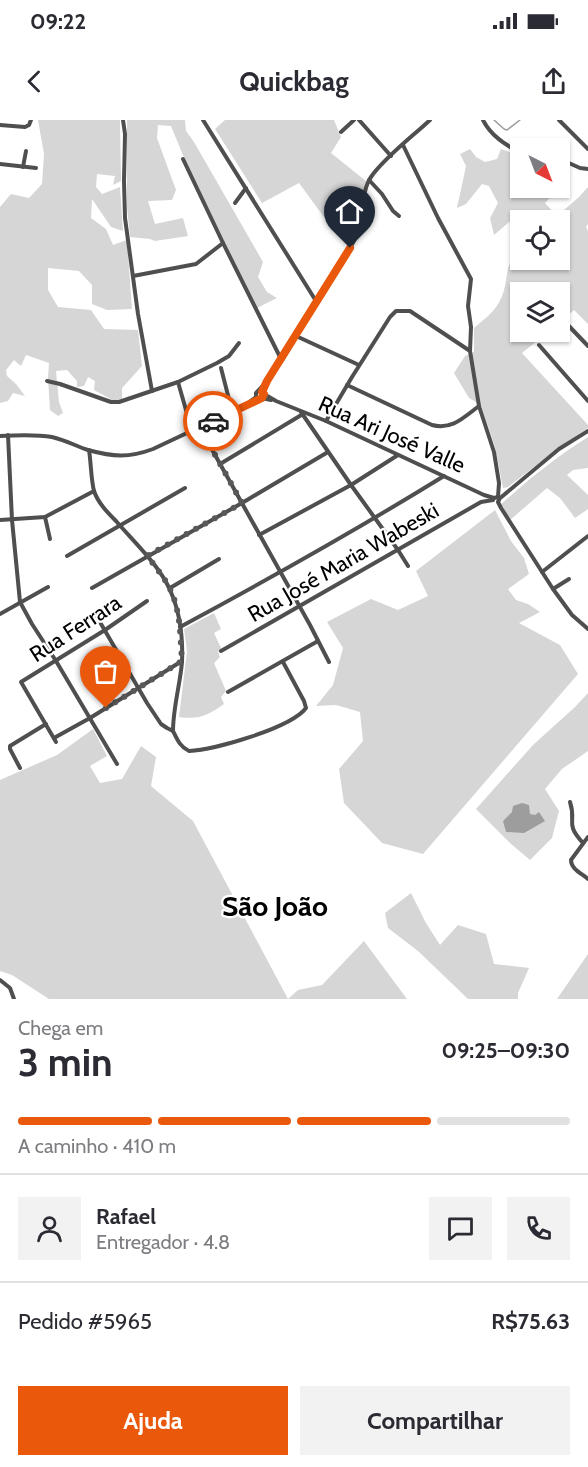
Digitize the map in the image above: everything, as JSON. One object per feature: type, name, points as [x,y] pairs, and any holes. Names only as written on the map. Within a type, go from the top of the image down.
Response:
[{"type":"street","points":[[0,125],[20,127],[29,125],[32,120]]},
{"type":"street","points":[[123,120],[125,218],[138,314],[152,391]]},
{"type":"street","points":[[203,120],[316,301]]},
{"type":"street","points":[[341,132],[354,120]]},
{"type":"street","points":[[359,120],[391,156]]},
{"type":"street","points":[[0,436],[39,435],[89,450],[125,457],[153,450],[245,405],[260,395],[357,235],[369,179],[430,120]]},
{"type":"street","points":[[483,120],[494,136],[510,146]]},
{"type":"street","points":[[559,120],[588,149]]},
{"type":"street","points":[[403,145],[438,218],[471,279],[468,306],[471,327],[470,351],[479,406],[494,452],[499,483],[498,498],[553,589],[572,615],[588,629]]},
{"type":"street","points":[[23,167],[26,151]]},
{"type":"street","points":[[183,159],[281,360]]},
{"type":"street","points":[[0,164],[36,168]]},
{"type":"street","points":[[570,164],[588,169]]},
{"type":"street","points":[[369,179],[399,216]]},
{"type":"street","points":[[235,202],[246,188]]},
{"type":"street","points":[[133,276],[196,264],[223,243]]},
{"type":"street","points":[[326,422],[359,365],[396,311],[410,311],[470,351]]},
{"type":"street","points":[[570,327],[588,346]]},
{"type":"street","points":[[296,336],[359,365]]},
{"type":"street","points":[[47,381],[111,402],[119,402],[178,382],[224,360],[239,343]]},
{"type":"street","points":[[539,345],[588,400]]},
{"type":"street","points":[[221,368],[232,411]]},
{"type":"street","points":[[178,382],[192,431]]},
{"type":"street","points":[[347,385],[439,427],[447,427],[479,406]]},
{"type":"street","name":"Rua Ari José Valle","points":[[260,395],[326,422],[484,495],[498,498]]},
{"type":"street","points":[[220,464],[302,413],[408,566]]},
{"type":"street","points":[[200,428],[319,640],[329,662]]},
{"type":"street","points":[[498,498],[559,449],[588,431]]},
{"type":"street","points":[[8,435],[12,520],[20,602],[117,764]]},
{"type":"street","points":[[89,450],[94,491],[107,511],[147,556],[170,588],[176,606],[182,661],[173,731],[184,749],[189,751],[234,742],[297,717],[306,708],[283,662]]},
{"type":"street","points":[[92,588],[328,452]]},
{"type":"street","points":[[259,535],[351,485],[398,455]]},
{"type":"street","points":[[180,627],[281,572],[444,476]]},
{"type":"street","points":[[66,556],[185,488]]},
{"type":"street","points":[[0,520],[45,517],[94,491]]},
{"type":"street","points":[[482,502],[484,495]]},
{"type":"street","name":"Rua José Maria Wabeski","points":[[220,651],[482,502],[498,498]]},
{"type":"street","points":[[45,517],[50,539]]},
{"type":"street","points":[[542,572],[588,536]]},
{"type":"street","points":[[170,588],[219,560]]},
{"type":"street","points":[[553,589],[569,579]]},
{"type":"street","points":[[0,614],[48,587]]},
{"type":"street","name":"Rua Ferrara","points":[[46,724],[21,682],[147,602]]},
{"type":"street","points":[[97,617],[147,703],[161,724],[173,731]]},
{"type":"street","points":[[228,692],[319,640]]},
{"type":"street","points":[[20,768],[10,746],[46,724],[55,740],[182,661]]},
{"type":"street","points":[[570,802],[572,829],[583,843]]},
{"type":"street","points":[[588,837],[571,860],[573,867],[588,879]]},
{"type":"street","points":[[0,980],[10,988],[14,999]]},
{"type":"shaded area","points":[[38,120],[120,120],[121,181],[113,185],[115,176],[97,174],[96,187],[102,194],[120,187],[123,231],[111,227],[92,199],[91,218],[106,229],[113,245],[127,240],[132,309],[107,310],[92,304],[92,285],[79,271],[48,268],[48,290],[58,307],[91,310],[104,329],[138,330],[142,366],[122,388],[122,399],[114,401],[94,390],[95,381],[88,377],[84,386],[77,387],[77,381],[67,370],[56,371],[59,402],[63,413],[58,416],[50,410],[49,363],[26,355],[21,366],[14,360],[6,370],[7,376],[25,396],[13,393],[8,401],[0,403],[0,207],[11,194],[29,198],[42,184],[44,154]]},
{"type":"shaded area","points":[[127,120],[185,120],[186,131],[263,262],[258,277],[267,292],[277,298],[257,308],[192,177],[171,126],[158,125],[157,138],[176,190],[172,200],[148,201],[155,224],[183,218],[188,236],[155,241],[130,237],[127,207]]},
{"type":"shaded area","points":[[225,120],[334,120],[341,137],[331,153],[366,181],[361,199],[350,201],[329,224],[299,183],[262,203],[215,129]]},
{"type":"shaded area","points":[[470,149],[476,157],[485,162],[497,159],[501,149],[510,152],[510,198],[550,198],[545,203],[551,210],[510,210],[510,221],[494,235],[490,218],[498,203],[489,186],[482,184],[466,204],[457,208],[466,166],[460,154]]},
{"type":"shaded area","points":[[588,187],[588,224],[586,227],[588,231],[588,324],[574,310],[570,313],[570,282],[510,282],[510,342],[536,342],[522,353],[588,425],[588,428],[508,487],[503,488],[495,447],[481,405],[469,398],[454,373],[465,356],[474,352],[474,328],[492,312],[499,302],[510,264],[510,270],[570,270],[570,210],[564,210]]},
{"type":"shaded area","points":[[588,437],[588,468],[573,470],[567,475],[588,495],[588,509],[575,518],[560,498],[547,488],[510,520],[500,505],[542,469]]},
{"type":"shaded area","points":[[495,510],[511,541],[524,558],[529,574],[508,589],[516,600],[540,612],[519,623],[560,645],[578,674],[423,854],[382,843],[344,803],[339,769],[363,741],[360,712],[336,705],[316,706],[333,685],[343,648],[327,622],[371,599],[398,610],[428,596],[416,571]]},
{"type":"shaded area","points":[[214,613],[221,629],[214,633],[221,648],[218,652],[220,657],[214,663],[226,691],[221,697],[224,704],[203,716],[179,717],[187,651],[184,629]]},
{"type":"shaded area","points":[[588,693],[588,751],[562,769],[545,789],[559,811],[552,838],[530,860],[476,809],[533,745]]},
{"type":"shaded area","points":[[93,729],[107,756],[90,766],[100,783],[122,779],[141,746],[156,757],[151,786],[193,821],[288,999],[49,999],[12,975],[0,971],[0,780],[57,755]]},
{"type":"shaded area","points":[[522,803],[529,805],[530,814],[535,815],[539,812],[545,821],[524,833],[506,832],[503,821],[512,812],[513,806]]},
{"type":"shaded area","points":[[411,893],[440,945],[458,925],[486,934],[494,964],[529,968],[518,993],[518,999],[468,999],[418,951],[388,928],[385,913]]},
{"type":"shaded area","points":[[364,941],[407,999],[288,999],[298,990],[322,985]]},
{"type":"shaded area","points":[[588,954],[588,999],[557,999]]},
{"type":"waterway","points":[[494,120],[507,130],[520,120]]},
{"type":"way so far","points":[[106,708],[182,661],[176,606],[170,588],[147,556],[242,503],[200,428],[213,421]]},
{"type":"district","name":"São João","points":[[275,906]]},
{"type":"route","points":[[213,421],[262,398],[267,381],[350,248]]}]
